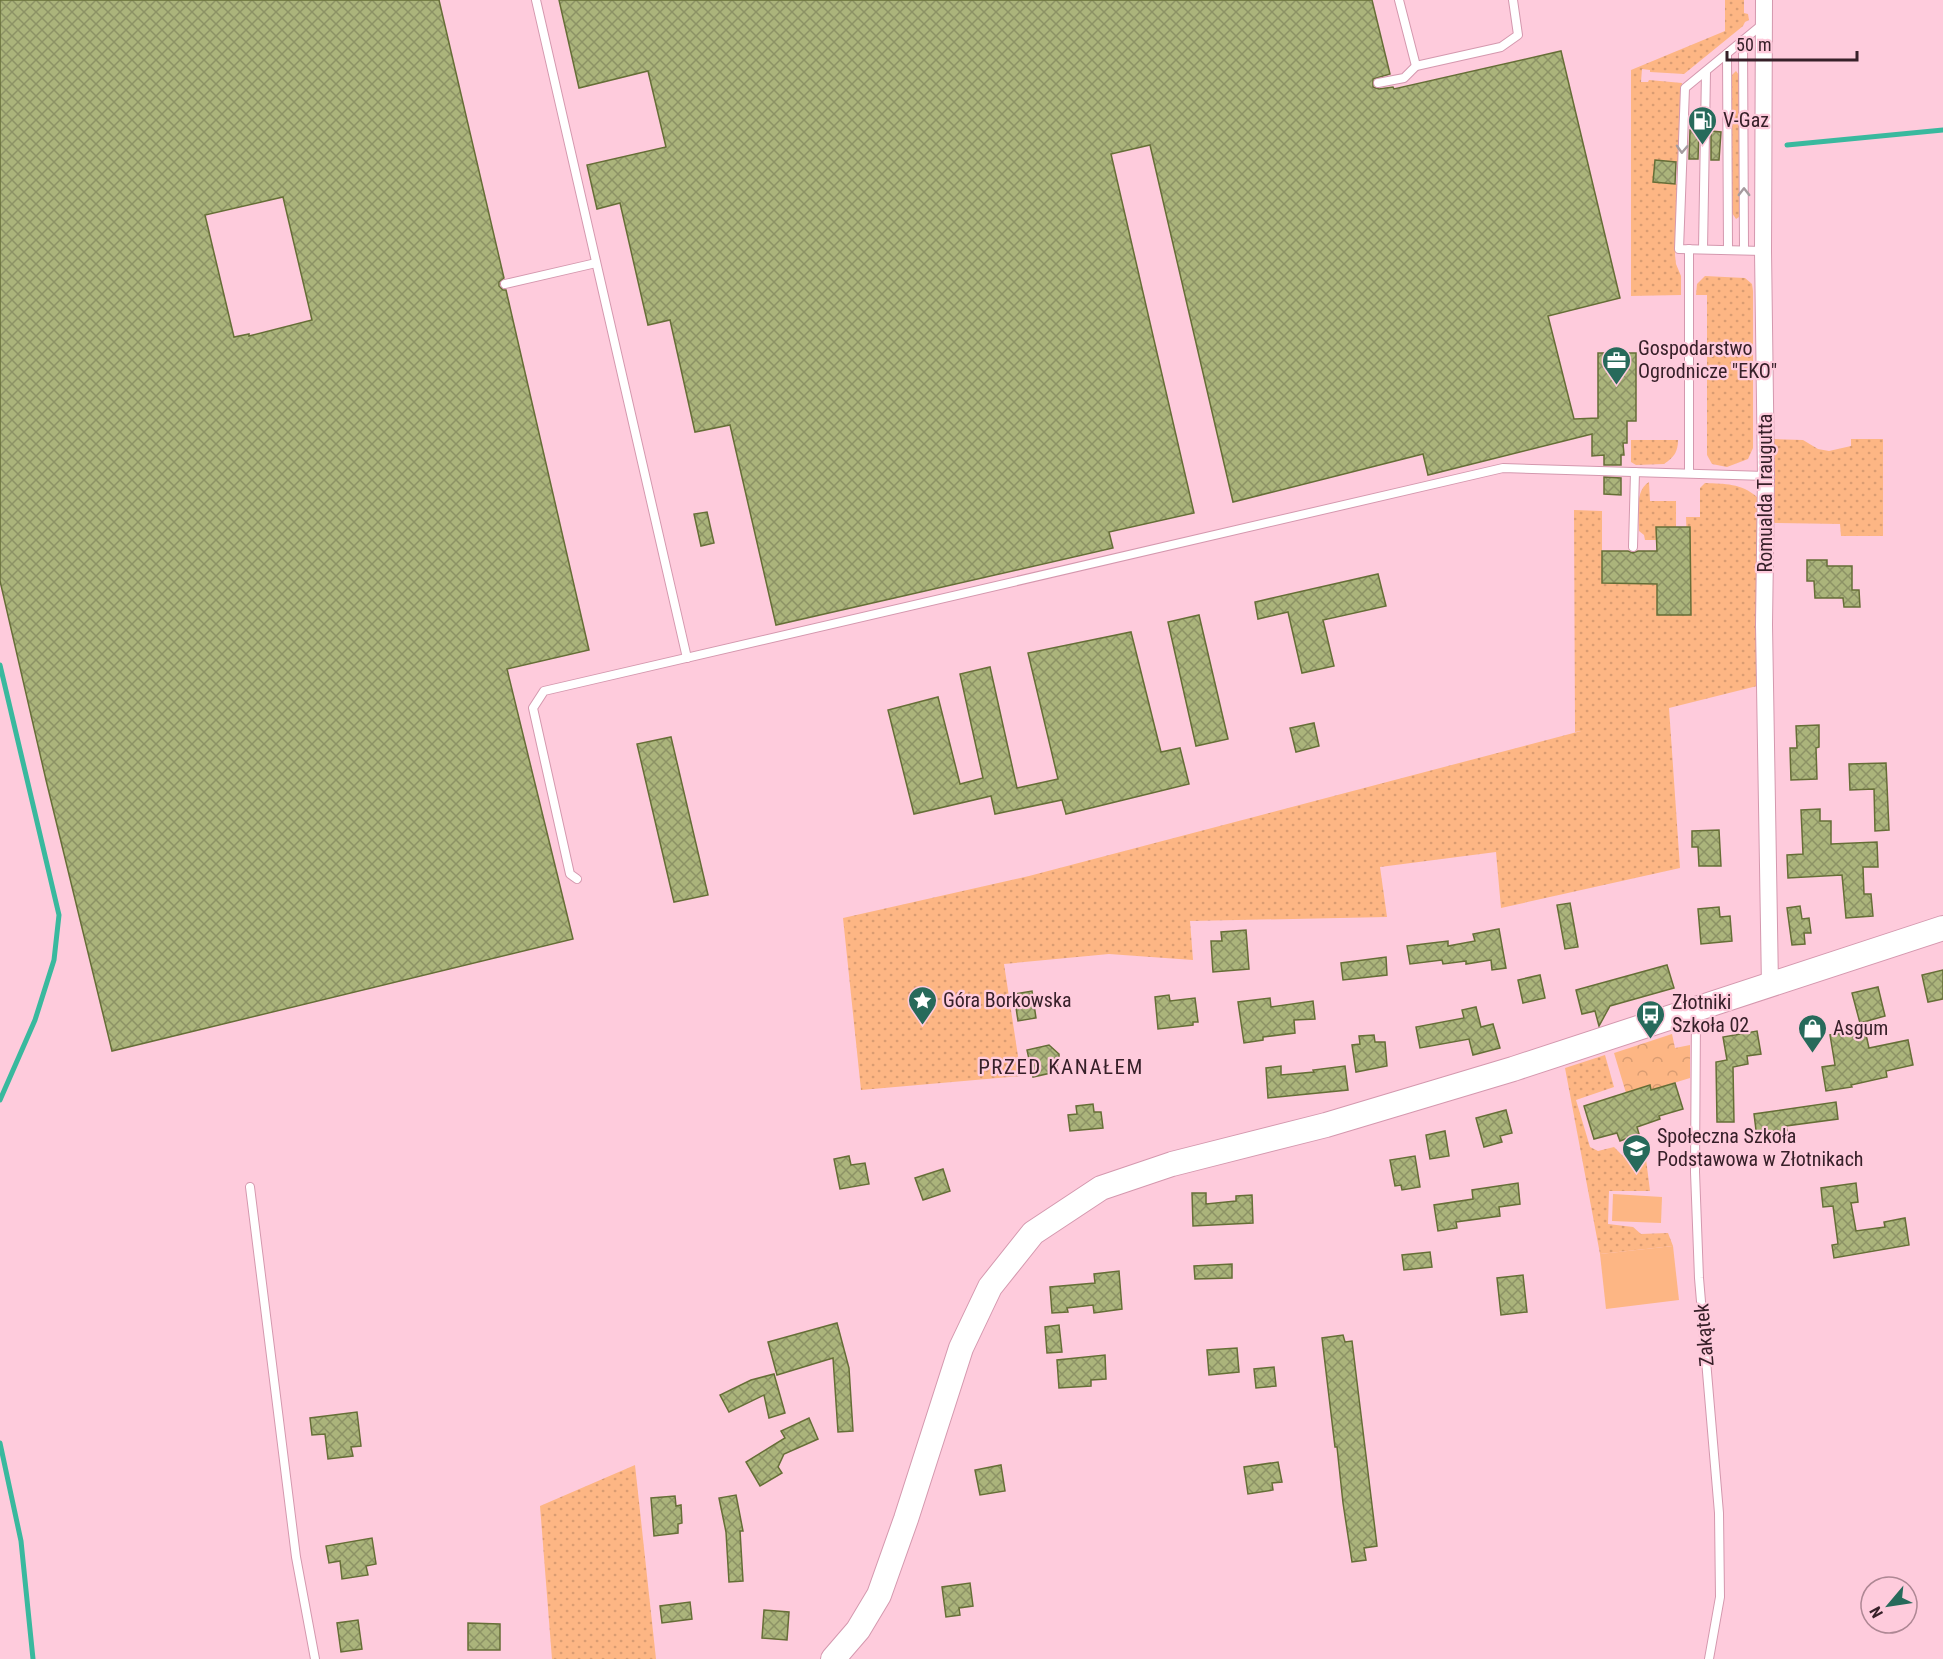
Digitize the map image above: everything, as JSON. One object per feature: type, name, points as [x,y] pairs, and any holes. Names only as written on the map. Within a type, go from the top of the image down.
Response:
[{"type":"street","name":"Romualda Traugutta","points":[[1764,0],[1763,251],[1766,476],[1764,625],[1770,986]]},
{"type":"street","points":[[832,1659],[858,1630],[879,1595],[962,1348],[990,1287],[1033,1233],[1101,1188],[1172,1164],[1326,1125],[1513,1069],[1943,928]]},
{"type":"lane","points":[[536,0],[687,658]]},
{"type":"lane","points":[[1399,0],[1416,66]]},
{"type":"lane","points":[[1378,83],[1404,78],[1416,66],[1501,47],[1518,34],[1513,0]]},
{"type":"lane","points":[[1763,251],[1679,249],[1685,88],[1764,23]]},
{"type":"lane","points":[[1743,40],[1744,250]]},
{"type":"lane","points":[[1727,54],[1728,250]]},
{"type":"lane","points":[[1703,249],[1706,72]]},
{"type":"lane","points":[[1689,249],[1689,473]]},
{"type":"lane","points":[[505,284],[596,263]]},
{"type":"lane","points":[[577,879],[570,874],[533,708],[544,691],[1503,468],[1766,476]]},
{"type":"lane","points":[[1633,547],[1635,472]]},
{"type":"lane","name":"Zakątek","points":[[1696,1009],[1695,1172],[1699,1278],[1719,1513],[1720,1597],[1709,1659]]},
{"type":"lane","points":[[250,1187],[296,1557],[315,1659]]},
{"type":"green space","points":[[1725,0],[1744,0],[1744,13],[1748,14],[1749,20],[1743,26],[1684,74],[1650,72],[1650,70],[1642,69],[1641,82],[1649,80],[1682,83],[1678,162],[1655,160],[1653,182],[1677,184],[1675,255],[1681,276],[1681,295],[1631,296],[1631,70],[1725,31]]},
{"type":"green space","points":[[1736,71],[1739,75],[1741,212],[1736,219],[1732,213],[1732,75]]},
{"type":"green space","points":[[1705,276],[1745,278],[1752,284],[1753,291],[1753,448],[1748,459],[1727,467],[1712,464],[1707,455],[1707,295],[1696,295],[1697,284]]},
{"type":"green space","points":[[1774,439],[1803,440],[1818,449],[1829,451],[1851,446],[1851,439],[1883,439],[1883,536],[1841,536],[1840,524],[1774,523]]},
{"type":"green space","points":[[1631,440],[1678,440],[1675,454],[1664,464],[1636,465],[1631,462]]},
{"type":"green space","points":[[1649,482],[1650,501],[1676,501],[1676,527],[1656,527],[1656,540],[1645,540],[1644,535],[1639,531],[1639,498],[1644,486]]},
{"type":"green space","points":[[1705,483],[1739,487],[1757,497],[1757,686],[1669,708],[1680,868],[1501,908],[1496,852],[1380,867],[1387,917],[1190,921],[1193,960],[1109,954],[1004,964],[1021,1076],[861,1090],[843,918],[1029,876],[1581,731],[1575,732],[1574,510],[1602,511],[1602,583],[1657,584],[1657,615],[1690,615],[1686,517],[1700,517],[1700,488]]},
{"type":"green space","points":[[1672,1034],[1675,1048],[1690,1045],[1690,1078],[1651,1090],[1649,1085],[1626,1093],[1614,1053]]},
{"type":"green space","points":[[1605,1055],[1614,1087],[1576,1100],[1590,1147],[1598,1151],[1614,1147],[1624,1157],[1645,1151],[1650,1191],[1609,1191],[1608,1224],[1633,1227],[1641,1234],[1668,1233],[1673,1246],[1600,1254],[1565,1068]]},
{"type":"green space","points":[[1613,1194],[1662,1197],[1661,1223],[1612,1221]]},
{"type":"green space","points":[[1673,1246],[1679,1300],[1606,1309],[1600,1254]]},
{"type":"green space","points":[[635,1465],[656,1659],[552,1659],[540,1506]]},
{"type":"building","points":[[0,0],[439,0],[504,278],[499,282],[499,286],[506,290],[589,650],[507,669],[573,939],[112,1051],[0,581]],"holes":[[[283,197],[312,320],[249,336],[249,334],[234,337],[205,215]]]},
{"type":"building","points":[[559,0],[1372,0],[1390,74],[1373,79],[1373,87],[1379,89],[1393,87],[1394,89],[1561,51],[1620,298],[1548,316],[1574,419],[1598,418],[1598,353],[1636,353],[1636,421],[1627,421],[1627,443],[1623,443],[1624,455],[1621,455],[1621,465],[1604,465],[1604,455],[1592,456],[1592,434],[1428,475],[1423,454],[1233,502],[1150,145],[1111,154],[1194,513],[1109,532],[1113,548],[776,625],[730,425],[695,432],[670,320],[648,325],[620,203],[597,209],[587,165],[666,147],[648,71],[579,88]]},
{"type":"building","points":[[1690,130],[1699,130],[1698,159],[1689,159]]},
{"type":"building","points":[[1711,131],[1721,132],[1719,160],[1711,160]]},
{"type":"building","points":[[1655,160],[1676,162],[1675,184],[1653,182]]},
{"type":"building","points":[[1604,477],[1621,478],[1621,495],[1604,494]]},
{"type":"building","points":[[707,512],[714,543],[701,546],[694,514]]},
{"type":"building","points":[[1656,527],[1690,527],[1691,615],[1657,615],[1657,584],[1602,583],[1602,551],[1633,553],[1657,551]]},
{"type":"building","points":[[1807,560],[1827,560],[1827,566],[1852,566],[1852,590],[1859,590],[1860,607],[1844,607],[1843,598],[1815,598],[1814,581],[1807,581]]},
{"type":"building","points":[[1378,574],[1386,606],[1323,620],[1334,666],[1302,673],[1288,612],[1258,619],[1255,602]]},
{"type":"building","points":[[1199,615],[1228,739],[1196,746],[1168,622]]},
{"type":"building","points":[[1131,632],[1161,752],[1180,748],[1189,784],[1066,814],[1062,800],[995,814],[991,796],[914,814],[888,710],[938,697],[960,784],[983,778],[960,674],[990,667],[1017,788],[1058,779],[1028,653]]},
{"type":"building","points":[[1314,723],[1319,746],[1296,752],[1290,728]]},
{"type":"building","points":[[1819,725],[1819,747],[1816,748],[1817,779],[1791,780],[1790,748],[1797,748],[1796,726]]},
{"type":"building","points":[[671,737],[708,895],[674,902],[637,744]]},
{"type":"building","points":[[1886,763],[1889,830],[1875,831],[1874,789],[1850,790],[1849,764]]},
{"type":"building","points":[[1820,809],[1820,821],[1831,821],[1831,844],[1877,842],[1878,867],[1863,867],[1864,894],[1871,894],[1873,916],[1846,918],[1842,875],[1788,878],[1787,855],[1803,854],[1801,810]]},
{"type":"building","points":[[1719,830],[1721,866],[1699,866],[1698,847],[1692,847],[1692,831]]},
{"type":"building","points":[[1570,903],[1578,947],[1565,949],[1557,905]]},
{"type":"building","points":[[1800,906],[1802,919],[1809,918],[1811,933],[1804,933],[1805,944],[1792,945],[1787,908]]},
{"type":"building","points":[[1719,907],[1720,917],[1730,916],[1732,941],[1701,944],[1698,909]]},
{"type":"building","points":[[1499,929],[1506,968],[1492,970],[1491,960],[1466,964],[1466,961],[1443,964],[1442,960],[1410,964],[1407,946],[1448,941],[1448,946],[1475,941],[1473,934]]},
{"type":"building","points":[[1246,930],[1249,969],[1213,972],[1211,941],[1222,941],[1221,932]]},
{"type":"building","points":[[1386,957],[1387,975],[1343,980],[1341,963]]},
{"type":"building","points":[[1667,965],[1674,988],[1610,1006],[1599,1026],[1595,1011],[1582,1014],[1576,990]]},
{"type":"building","points":[[1943,970],[1943,999],[1928,1002],[1922,975]]},
{"type":"building","points":[[1540,975],[1545,998],[1523,1003],[1518,980]]},
{"type":"building","points":[[1878,987],[1885,1016],[1860,1023],[1852,993]]},
{"type":"building","points":[[1032,991],[1036,1018],[1018,1021],[1014,994]]},
{"type":"building","points":[[1169,995],[1170,1001],[1195,998],[1198,1022],[1193,1022],[1193,1025],[1158,1029],[1155,997]]},
{"type":"building","points":[[1270,998],[1271,1007],[1313,1001],[1315,1019],[1294,1020],[1295,1033],[1263,1037],[1263,1040],[1244,1043],[1238,1002]]},
{"type":"building","points":[[1476,1007],[1481,1027],[1493,1024],[1500,1048],[1473,1055],[1469,1039],[1420,1048],[1416,1027],[1464,1018],[1462,1010]]},
{"type":"building","points":[[1865,1030],[1869,1048],[1908,1040],[1913,1065],[1886,1071],[1887,1077],[1851,1085],[1852,1087],[1826,1091],[1822,1067],[1835,1065],[1830,1035]]},
{"type":"building","points":[[1757,1031],[1761,1054],[1747,1056],[1748,1064],[1733,1067],[1734,1122],[1717,1122],[1716,1062],[1727,1060],[1723,1037]]},
{"type":"building","points":[[1374,1035],[1375,1042],[1385,1042],[1387,1066],[1356,1072],[1352,1045],[1360,1044],[1359,1036]]},
{"type":"building","points":[[1049,1045],[1059,1054],[1055,1072],[1033,1077],[1027,1050]]},
{"type":"building","points":[[1281,1066],[1281,1075],[1345,1066],[1348,1090],[1268,1098],[1266,1068]]},
{"type":"building","name":"Społeczna Szkoła Podstawowa w Złotnikach","points":[[1675,1083],[1683,1109],[1659,1116],[1660,1119],[1637,1127],[1639,1134],[1620,1141],[1617,1133],[1594,1139],[1584,1106],[1650,1085],[1651,1090]]},
{"type":"building","points":[[1836,1102],[1838,1119],[1786,1126],[1788,1134],[1757,1138],[1754,1114]]},
{"type":"building","points":[[1093,1104],[1094,1112],[1101,1112],[1103,1128],[1070,1131],[1068,1115],[1077,1114],[1076,1106]]},
{"type":"building","points":[[1506,1110],[1512,1133],[1500,1136],[1502,1142],[1484,1147],[1476,1118]]},
{"type":"building","points":[[1445,1131],[1449,1156],[1430,1159],[1426,1135]]},
{"type":"building","points":[[849,1156],[851,1165],[865,1163],[869,1184],[840,1189],[834,1159]]},
{"type":"building","points":[[1415,1156],[1420,1187],[1402,1190],[1401,1185],[1395,1186],[1390,1160]]},
{"type":"building","points":[[943,1169],[950,1191],[923,1200],[915,1178]]},
{"type":"building","points":[[1518,1183],[1520,1204],[1499,1207],[1500,1216],[1456,1222],[1457,1228],[1438,1231],[1434,1205],[1473,1199],[1472,1190]]},
{"type":"building","points":[[1856,1183],[1858,1202],[1851,1203],[1856,1231],[1885,1227],[1884,1222],[1905,1218],[1909,1245],[1834,1258],[1832,1245],[1838,1244],[1833,1206],[1823,1207],[1821,1188]]},
{"type":"building","points":[[1192,1193],[1206,1193],[1206,1204],[1236,1201],[1236,1196],[1252,1195],[1253,1223],[1193,1226]]},
{"type":"building","points":[[1430,1252],[1432,1267],[1404,1270],[1402,1255]]},
{"type":"building","points":[[1232,1264],[1232,1278],[1195,1279],[1194,1266]]},
{"type":"building","points":[[1119,1271],[1122,1309],[1094,1313],[1093,1305],[1067,1308],[1068,1312],[1052,1313],[1050,1287],[1095,1283],[1094,1274]]},
{"type":"building","points":[[1523,1275],[1527,1312],[1501,1315],[1497,1278]]},
{"type":"building","points":[[837,1323],[849,1368],[853,1431],[838,1432],[833,1358],[777,1375],[768,1342]]},
{"type":"building","points":[[1059,1325],[1062,1352],[1047,1353],[1045,1327]]},
{"type":"building","points":[[1343,1335],[1345,1342],[1352,1341],[1377,1546],[1364,1548],[1366,1560],[1352,1562],[1322,1338]]},
{"type":"building","points":[[1237,1348],[1239,1372],[1209,1375],[1207,1350]]},
{"type":"building","points":[[1105,1355],[1106,1379],[1091,1380],[1091,1386],[1059,1388],[1057,1360]]},
{"type":"building","points":[[1274,1367],[1276,1386],[1256,1388],[1254,1369]]},
{"type":"building","points":[[774,1374],[785,1413],[769,1418],[764,1395],[729,1412],[720,1395],[751,1380]]},
{"type":"building","points":[[357,1412],[361,1446],[351,1447],[353,1456],[328,1459],[325,1434],[312,1435],[310,1418]]},
{"type":"building","points":[[809,1418],[818,1439],[784,1454],[778,1467],[782,1473],[760,1486],[746,1462],[785,1438],[781,1431]]},
{"type":"building","points":[[1278,1462],[1282,1482],[1272,1483],[1273,1490],[1248,1494],[1244,1467]]},
{"type":"building","points":[[1001,1465],[1005,1491],[980,1495],[975,1470]]},
{"type":"building","points":[[736,1495],[743,1531],[740,1531],[743,1581],[729,1582],[726,1532],[719,1498]]},
{"type":"building","points":[[675,1496],[676,1506],[681,1505],[682,1523],[678,1524],[678,1533],[654,1536],[651,1498]]},
{"type":"building","points":[[372,1538],[376,1564],[366,1566],[368,1575],[342,1579],[340,1561],[329,1563],[326,1546]]},
{"type":"building","points":[[970,1583],[973,1606],[959,1608],[960,1615],[946,1617],[942,1587]]},
{"type":"building","points":[[690,1602],[692,1619],[662,1623],[660,1606]]},
{"type":"building","points":[[764,1610],[789,1612],[787,1640],[762,1638]]},
{"type":"building","points":[[358,1620],[362,1649],[341,1652],[337,1623]]},
{"type":"building","points":[[468,1623],[500,1624],[500,1650],[468,1650]]},
{"type":"waterway","points":[[1787,145],[1943,130]]},
{"type":"waterway","points":[[0,665],[59,915],[54,960],[35,1020],[0,1100]]},
{"type":"waterway","points":[[0,1443],[21,1541],[33,1659]]},
{"type":"place","name":"V-Gaz","points":[[1702,146]]},
{"type":"place","name":"Gospodarstwo Ogrodnicze \"EKO\"","points":[[1617,386]]},
{"type":"place","name":"Góra Borkowska","points":[[922,1026]]},
{"type":"place","name":"Złotniki Szkoła 02","points":[[1651,1040]]},
{"type":"place","name":"Asgum","points":[[1812,1054]]},
{"type":"place","name":"Społeczna Szkoła Podstawowa w Złotnikach","points":[[1636,1174]]},
{"type":"district","name":"PRZED KANAŁEM","points":[[1061,1067]]}]
